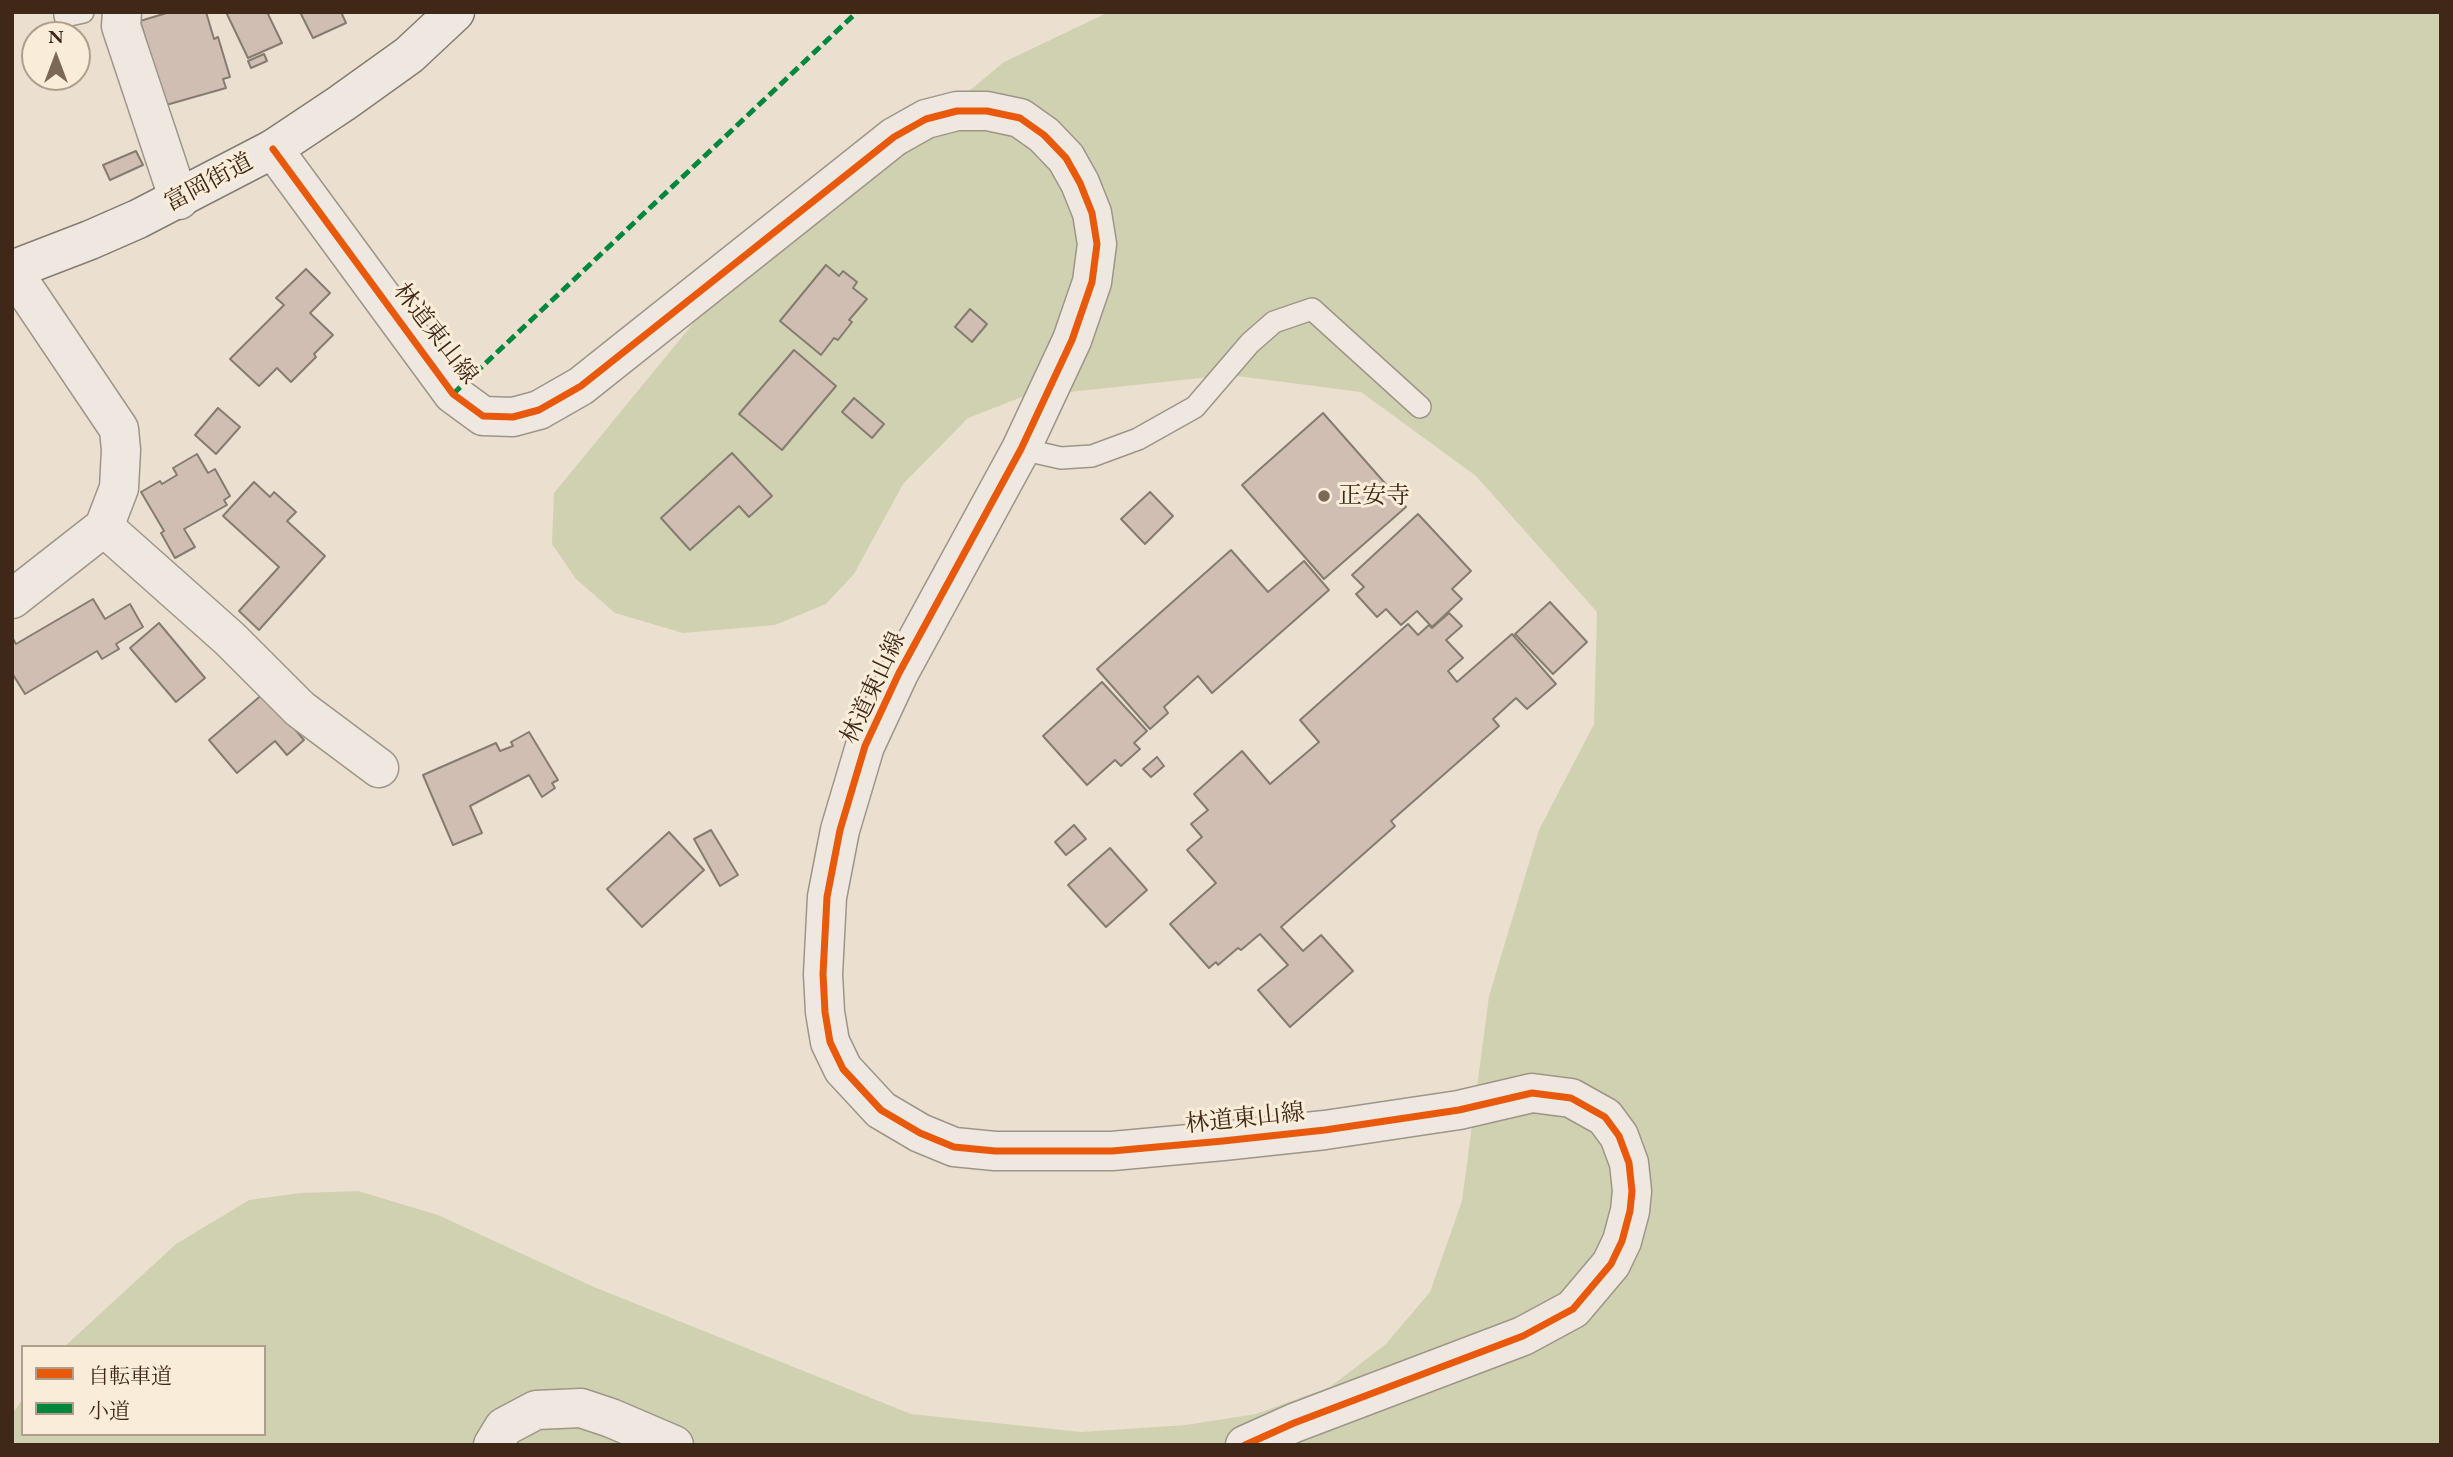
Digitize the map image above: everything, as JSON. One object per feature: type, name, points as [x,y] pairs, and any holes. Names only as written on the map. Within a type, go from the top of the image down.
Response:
[{"type":"street","points":[[121,12],[121,26],[178,200]]},
{"type":"street","name":"富岡街道","points":[[12,270],[90,240],[178,200],[273,149],[409,55],[455,12]]},
{"type":"street","name":"林道東山線","points":[[273,149],[453,394],[483,416],[513,417],[539,410],[581,386],[894,137],[926,119],[957,111],[987,111],[1020,118],[1044,135],[1066,158],[1092,213],[1097,244],[1092,282],[1072,341],[1021,449],[899,673],[865,746],[840,830],[827,897],[823,974],[830,1042],[843,1069],[881,1110],[920,1133],[954,1147],[995,1151],[1112,1151],[1223,1141],[1325,1130],[1459,1110],[1532,1093],[1571,1098],[1605,1117],[1619,1136],[1629,1163],[1632,1191],[1622,1241],[1611,1264],[1573,1309],[1523,1336],[1293,1423],[1245,1445]]},
{"type":"street","points":[[12,270],[119,429],[121,450],[119,488],[104,527],[12,599]]},
{"type":"street","points":[[104,527],[230,639],[300,709],[379,768]]},
{"type":"street","points":[[493,1445],[504,1427],[536,1410],[581,1409],[611,1418],[674,1445]]},
{"type":"lane","points":[[65,12],[65,16],[83,12]]},
{"type":"lane","points":[[1021,449],[1060,458],[1093,456],[1138,439],[1195,407],[1250,343],[1274,322],[1312,309],[1420,407]]},
{"type":"green space","points":[[1109,12],[2441,12],[2441,1445],[12,1445],[12,1414],[21,1402],[21,1436],[266,1436],[266,1345],[66,1345],[176,1244],[249,1200],[300,1193],[358,1191],[438,1215],[594,1287],[911,1414],[1081,1432],[1186,1425],[1256,1414],[1330,1387],[1386,1344],[1430,1292],[1462,1201],[1489,996],[1539,830],[1594,724],[1597,612],[1476,476],[1361,392],[1229,375],[1022,397],[968,418],[903,484],[854,574],[826,604],[775,625],[683,633],[615,613],[576,579],[552,544],[554,493],[700,315],[1004,62]]},
{"type":"building","points":[[170,12],[206,12],[214,39],[218,37],[230,77],[223,79],[226,88],[166,105],[140,21]]},
{"type":"building","points":[[226,12],[267,12],[282,43],[248,58]]},
{"type":"building","points":[[300,12],[341,12],[346,23],[313,38]]},
{"type":"building","points":[[264,54],[267,61],[251,68],[248,61]]},
{"type":"building","points":[[136,151],[143,165],[110,180],[103,165]]},
{"type":"building","points":[[826,265],[839,276],[843,271],[857,282],[853,288],[867,299],[849,320],[852,322],[838,340],[834,338],[821,355],[780,321]]},
{"type":"building","points":[[306,269],[330,293],[310,313],[333,335],[291,382],[277,368],[259,386],[230,359],[284,305],[276,298]]},
{"type":"building","points":[[970,309],[987,324],[972,342],[955,327]]},
{"type":"building","points":[[794,350],[836,386],[782,450],[739,414]]},
{"type":"building","points":[[854,398],[884,424],[872,438],[842,412]]},
{"type":"building","points":[[218,408],[240,427],[216,454],[195,435]]},
{"type":"building","name":"正安寺","points":[[1323,413],[1406,507],[1324,579],[1242,485]]},
{"type":"building","points":[[732,453],[772,496],[749,517],[739,506],[690,550],[661,518]]},
{"type":"building","points":[[197,454],[208,473],[215,469],[230,496],[224,500],[227,505],[184,529],[195,547],[175,558],[161,533],[164,531],[141,492],[177,475],[173,468]]},
{"type":"building","points":[[254,482],[270,497],[274,492],[296,512],[287,521],[325,556],[259,630],[239,611],[279,567],[223,516]]},
{"type":"building","points":[[1150,492],[1173,516],[1145,544],[1121,519]]},
{"type":"building","points":[[1418,514],[1471,571],[1452,589],[1462,599],[1432,627],[1417,611],[1401,625],[1386,609],[1377,617],[1356,594],[1364,587],[1352,575]]},
{"type":"building","points":[[1231,550],[1268,592],[1304,561],[1329,590],[1212,693],[1198,676],[1164,707],[1168,713],[1150,729],[1097,669]]},
{"type":"building","points":[[93,599],[105,619],[130,604],[143,627],[116,644],[119,649],[102,659],[97,651],[25,694],[12,673],[12,637],[16,644]]},
{"type":"building","points":[[1550,602],[1587,642],[1553,674],[1515,634]]},
{"type":"building","points":[[1449,613],[1462,626],[1446,640],[1463,658],[1448,671],[1457,682],[1512,634],[1556,684],[1527,709],[1516,698],[1493,719],[1499,726],[1391,821],[1395,826],[1281,927],[1303,951],[1321,935],[1353,971],[1290,1027],[1258,990],[1288,965],[1260,934],[1241,950],[1238,948],[1218,965],[1216,962],[1209,968],[1170,924],[1216,883],[1187,850],[1202,837],[1191,824],[1208,810],[1194,794],[1242,751],[1270,784],[1319,742],[1300,720],[1408,624],[1418,635],[1429,625],[1432,628]]},
{"type":"building","points":[[159,623],[205,678],[176,702],[130,648]]},
{"type":"building","points":[[1102,682],[1147,731],[1134,743],[1140,749],[1121,766],[1115,760],[1087,785],[1043,736]]},
{"type":"building","points":[[264,693],[304,740],[287,755],[275,741],[237,773],[209,740]]},
{"type":"building","points":[[529,732],[558,780],[552,783],[555,788],[542,797],[529,775],[470,806],[482,833],[453,845],[423,775],[496,743],[500,751],[513,746],[511,742]]},
{"type":"building","points":[[1157,757],[1164,766],[1151,777],[1143,769]]},
{"type":"building","points":[[1074,825],[1086,839],[1066,855],[1055,842]]},
{"type":"building","points":[[711,830],[738,875],[720,886],[694,839]]},
{"type":"building","points":[[669,832],[704,870],[642,927],[607,889]]},
{"type":"building","points":[[1110,848],[1147,890],[1106,927],[1068,885]]},
{"type":"marked path","points":[[453,394],[857,12]]},
{"type":"cycle path","points":[[273,149],[453,394],[483,416],[513,417],[539,410],[581,386],[894,137],[926,119],[957,111],[987,111],[1020,118],[1044,135],[1066,158],[1092,213],[1097,244],[1092,282],[1072,340],[1021,449],[899,673],[865,746],[840,830],[827,897],[823,974],[830,1042],[843,1069],[881,1110],[920,1133],[954,1147],[995,1151],[1112,1151],[1223,1141],[1325,1130],[1459,1110],[1532,1093],[1571,1098],[1605,1117],[1619,1136],[1629,1163],[1632,1191],[1622,1241],[1611,1264],[1573,1309],[1523,1336],[1294,1423],[1245,1445]]},
{"type":"place","name":"正安寺","points":[[1324,496]]}]
